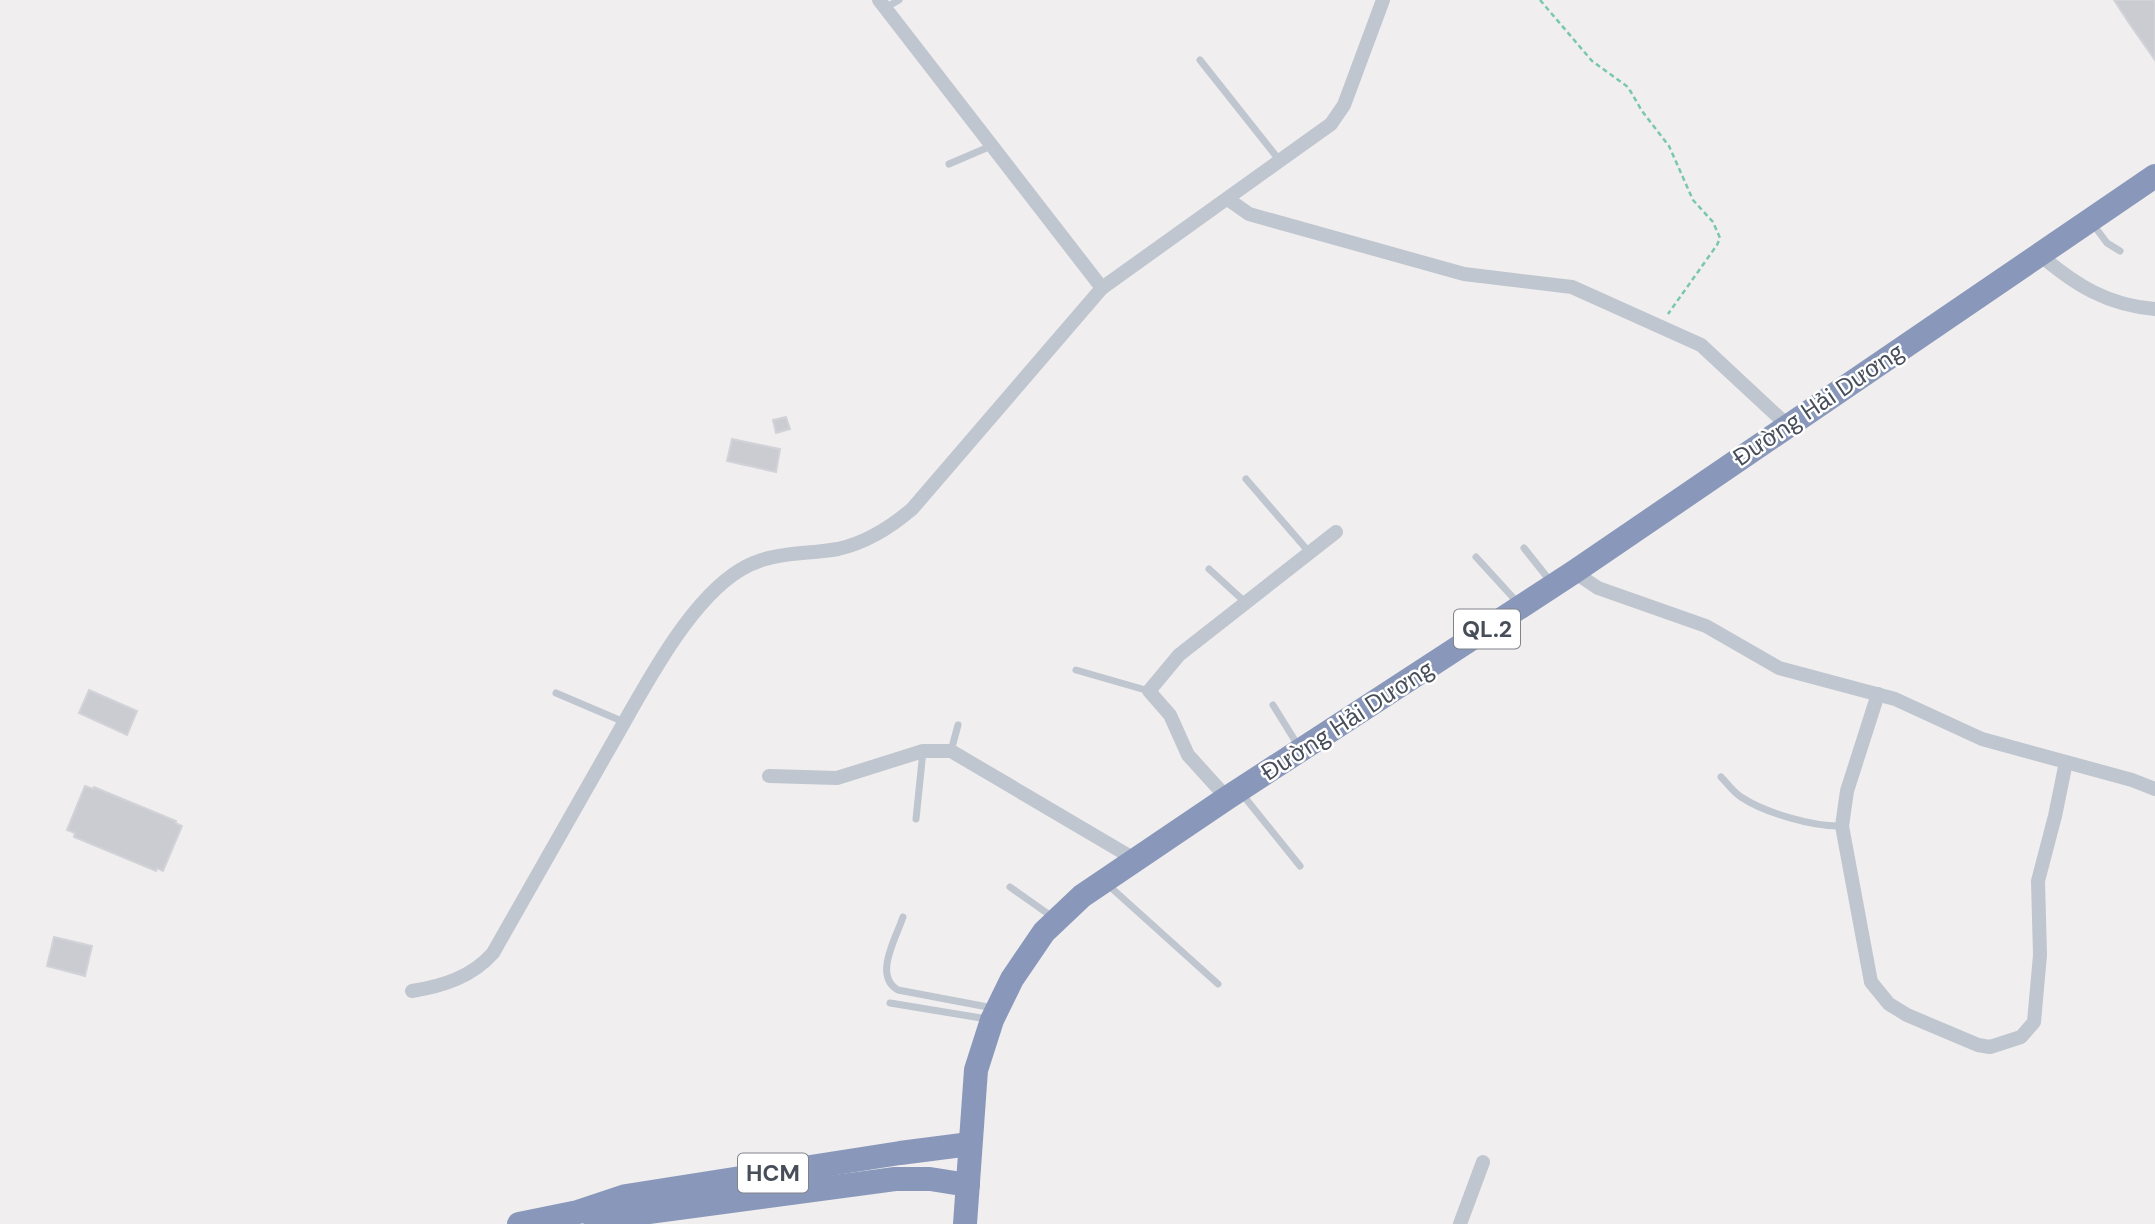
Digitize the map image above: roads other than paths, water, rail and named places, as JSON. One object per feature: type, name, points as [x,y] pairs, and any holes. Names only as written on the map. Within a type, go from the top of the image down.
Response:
[{"type":"highway","name":"Đường Hải Dương","points":[[965,1224],[976,1070],[994,1014],[1012,979],[1044,932],[1082,896],[1233,794],[1574,572],[2155,176]]},
{"type":"highway","name":"HCM","points":[[519,1224],[578,1212],[626,1196],[970,1144]]},
{"type":"highway","name":"HCM","points":[[578,1212],[628,1215],[895,1179],[930,1178],[968,1185]]},
{"type":"street","points":[[412,991],[442,986],[484,964],[493,953],[625,722],[689,619],[712,591],[741,569],[762,560],[783,554],[839,549],[895,524],[920,500],[1102,288],[1229,200],[1331,124],[1344,105],[1383,0]]},
{"type":"street","points":[[882,4],[1102,288]]},
{"type":"street","points":[[1229,200],[1249,214],[1454,271],[1572,287],[1701,345],[1787,425]]},
{"type":"street","points":[[2039,254],[2084,289],[2109,300],[2155,309]]},
{"type":"street","points":[[1233,794],[1188,755],[1170,715],[1149,691],[1179,655],[1336,532]]},
{"type":"street","points":[[1574,572],[1598,588],[1706,625],[1779,668],[1903,702],[1982,739],[2132,780],[2155,789]]},
{"type":"street","points":[[1878,694],[1847,791],[1842,826],[1871,982],[1889,1004],[1907,1015],[1978,1045],[1990,1047],[2021,1037],[2034,1022],[2040,955],[2038,881],[2066,762]]},
{"type":"street","points":[[769,776],[837,778],[923,751],[951,751],[1136,860]]},
{"type":"street","points":[[1460,1224],[1483,1162]]},
{"type":"lane","points":[[882,4],[899,0]]},
{"type":"lane","points":[[1200,60],[1280,162]]},
{"type":"lane","points":[[949,164],[992,146]]},
{"type":"lane","points":[[2090,220],[2107,243],[2120,251]]},
{"type":"lane","points":[[1246,479],[1309,552]]},
{"type":"lane","points":[[1524,548],[1553,586]]},
{"type":"lane","points":[[1476,557],[1521,606]]},
{"type":"lane","points":[[1209,569],[1245,602]]},
{"type":"lane","points":[[1076,670],[1149,691]]},
{"type":"lane","points":[[556,693],[625,722]]},
{"type":"lane","points":[[1273,705],[1301,750]]},
{"type":"lane","points":[[951,751],[958,724]]},
{"type":"lane","points":[[916,818],[923,751]]},
{"type":"lane","points":[[1721,777],[1735,792],[1762,808],[1825,827],[1842,826]]},
{"type":"lane","points":[[1233,794],[1300,866]]},
{"type":"lane","points":[[1104,881],[1218,984]]},
{"type":"lane","points":[[1010,887],[1057,920]]},
{"type":"lane","points":[[903,917],[887,964],[886,977],[891,987],[994,1014]]},
{"type":"lane","points":[[890,1003],[994,1014]]}]
